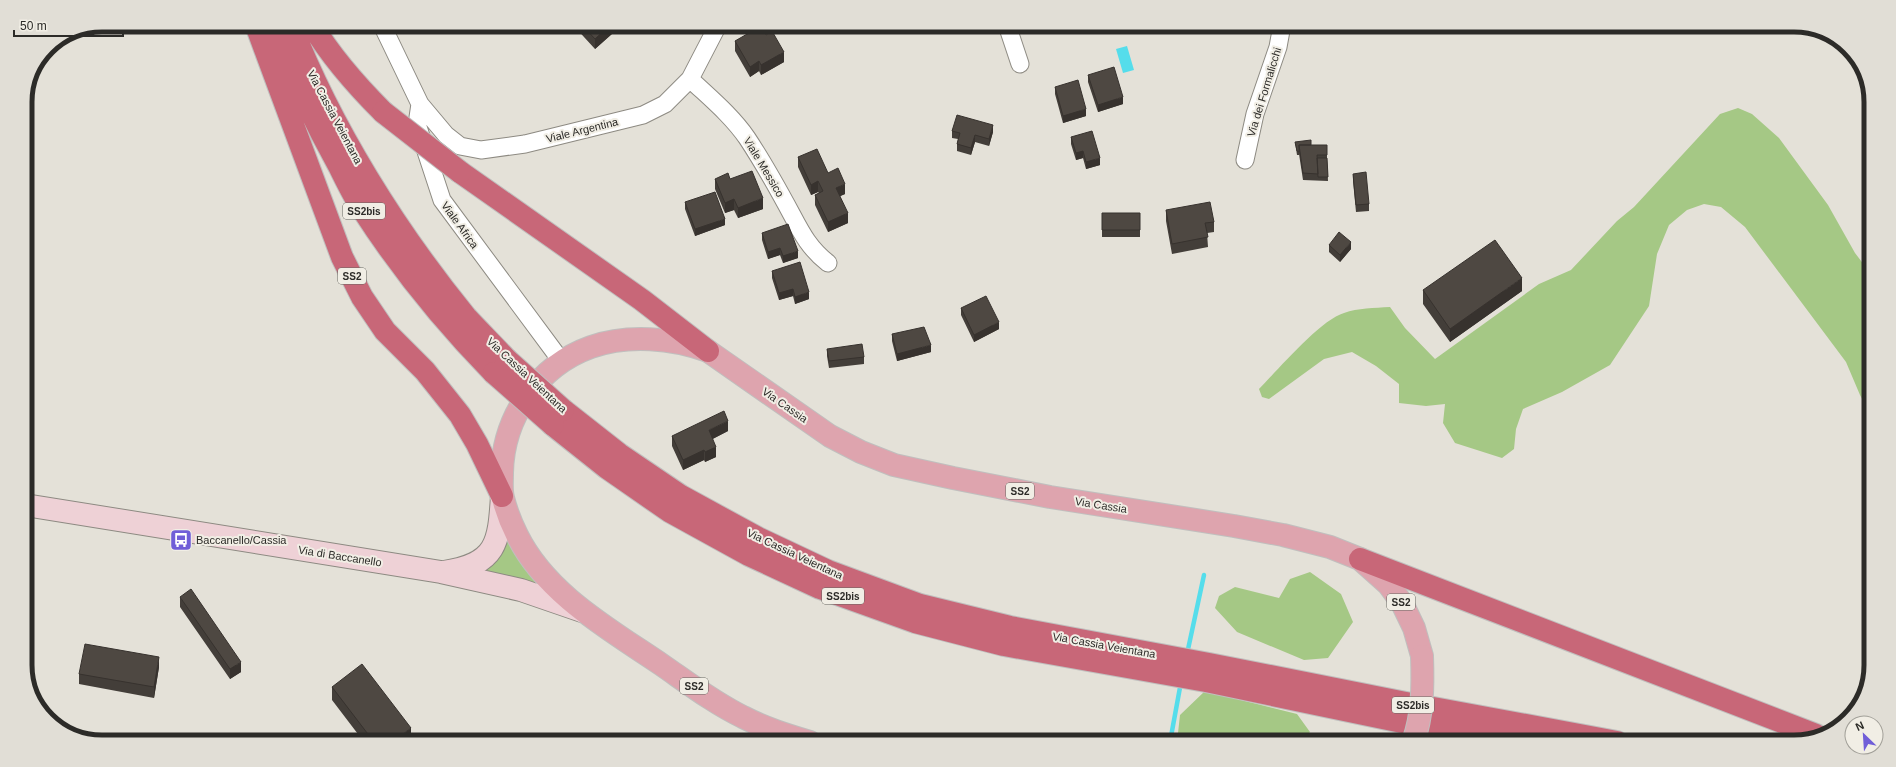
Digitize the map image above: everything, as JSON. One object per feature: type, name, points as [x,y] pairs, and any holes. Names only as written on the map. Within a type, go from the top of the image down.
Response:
[{"type":"highway","name":"SS2","points":[[259,32],[340,249],[362,297],[385,331],[425,371],[460,415],[477,444],[502,496]]},
{"type":"highway","name":"Via Cassia Veientana","points":[[275,32],[316,125],[363,209],[408,275],[460,338],[500,366],[558,417],[619,454],[681,496],[758,538],[828,571],[920,606],[1010,628],[1174,667],[1406,704],[1578,735]]},
{"type":"highway","name":"Via Cassia Veientana","points":[[294,32],[303,57],[333,118],[382,201],[467,317],[500,366]]},
{"type":"highway","name":"SS2","points":[[316,32],[351,80],[383,112],[460,172],[642,300],[708,351]]},
{"type":"highway","points":[[1360,559],[1811,733]]},
{"type":"highway","name":"Via Cassia Veientana","points":[[1208,672],[1402,722],[1476,735]]},
{"type":"main road","name":"Via Cassia","points":[[787,735],[749,720],[716,701],[587,613],[554,585],[528,554],[513,527],[502,496],[503,455],[508,432],[514,416],[528,394],[562,362],[592,347],[627,340],[655,340],[684,344],[708,351],[830,436],[861,452],[894,465],[1050,497],[1276,534],[1330,548],[1360,559],[1388,584],[1402,603],[1414,628],[1422,656],[1424,689],[1414,735]]},
{"type":"street","points":[[385,32],[420,104]]},
{"type":"street","name":"Viale Argentina","points":[[420,104],[446,135],[460,146],[481,150],[525,144],[643,115],[665,104],[690,79],[708,32]]},
{"type":"street","points":[[1009,32],[1020,64]]},
{"type":"street","name":"Via dei Formalicchi","points":[[1245,160],[1255,114],[1278,47],[1281,32]]},
{"type":"street","name":"Viale Messico","points":[[690,79],[728,114],[738,126],[759,158],[805,240],[812,249],[828,263]]},
{"type":"street","name":"Viale Africa","points":[[420,104],[418,124],[442,200],[562,362]]},
{"type":"street","name":"Via di Baccanello","points":[[441,572],[468,566],[489,552],[495,544],[500,530],[502,496]]},
{"type":"street","name":"Via di Baccanello","points":[[32,506],[441,572],[534,594],[587,613]]},
{"type":"green space","points":[[1738,108],[1752,114],[1779,138],[1828,205],[1855,253],[1864,265],[1864,403],[1846,362],[1745,227],[1721,207],[1704,204],[1687,210],[1669,225],[1657,254],[1649,306],[1610,365],[1562,392],[1523,409],[1516,429],[1514,449],[1502,458],[1455,443],[1443,423],[1445,404],[1426,406],[1399,403],[1399,384],[1376,366],[1352,352],[1324,359],[1269,399],[1262,397],[1259,389],[1312,335],[1334,317],[1355,310],[1390,307],[1405,328],[1435,359],[1539,284],[1571,270],[1617,221],[1634,207],[1720,114]]},
{"type":"green space","points":[[507,534],[544,586],[472,570]]},
{"type":"green space","points":[[1310,572],[1341,594],[1353,622],[1328,658],[1304,660],[1237,632],[1215,608],[1219,596],[1235,587],[1279,598],[1290,579]]},
{"type":"green space","points":[[1205,691],[1297,714],[1310,732],[1307,735],[1178,735],[1180,715]]},
{"type":"water","points":[[1127,46],[1134,70],[1123,73],[1116,49]]},
{"type":"building","points":[[588,32],[602,32],[595,39]]},
{"type":"building","points":[[751,32],[764,32],[766,35],[773,32],[784,52],[761,65],[759,61],[750,67],[735,41]]},
{"type":"building","points":[[1114,67],[1123,97],[1098,105],[1088,75]]},
{"type":"building","points":[[1078,80],[1086,109],[1063,116],[1055,87]]},
{"type":"building","points":[[957,115],[993,125],[989,139],[975,135],[971,148],[957,144],[960,133],[952,131]]},
{"type":"building","points":[[1092,131],[1100,158],[1086,162],[1083,151],[1076,153],[1071,137]]},
{"type":"building","points":[[1311,140],[1311,145],[1299,145],[1299,152],[1297,151],[1295,142]]},
{"type":"building","points":[[1299,145],[1327,145],[1327,155],[1317,155],[1318,174],[1303,173]]},
{"type":"building","points":[[817,149],[828,173],[838,168],[845,184],[836,188],[848,213],[828,222],[815,195],[823,191],[818,181],[811,185],[798,157]]},
{"type":"building","points":[[1317,158],[1327,158],[1328,177],[1318,177]]},
{"type":"building","points":[[752,171],[763,198],[738,208],[734,199],[725,203],[715,179],[728,173],[730,179]]},
{"type":"building","points":[[1366,172],[1369,204],[1356,205],[1353,174]]},
{"type":"building","points":[[715,192],[725,219],[695,229],[685,202]]},
{"type":"building","points":[[1210,202],[1214,222],[1205,223],[1208,237],[1172,244],[1166,210]]},
{"type":"building","points":[[1102,213],[1140,213],[1140,230],[1102,230]]},
{"type":"building","points":[[788,224],[798,251],[783,256],[780,248],[768,252],[762,233]]},
{"type":"building","points":[[1339,232],[1351,242],[1340,255],[1329,245]]},
{"type":"building","points":[[1495,240],[1522,278],[1450,329],[1423,290]]},
{"type":"building","points":[[800,262],[809,292],[795,297],[793,289],[779,293],[772,271]]},
{"type":"building","points":[[986,296],[999,322],[974,335],[961,308]]},
{"type":"building","points":[[924,327],[931,345],[897,354],[892,334]]},
{"type":"building","points":[[862,344],[864,357],[829,361],[827,349]]},
{"type":"building","points":[[724,411],[728,421],[709,430],[716,447],[705,452],[704,450],[683,460],[672,436]]},
{"type":"building","points":[[191,589],[241,662],[230,669],[180,597]]},
{"type":"building","points":[[85,644],[159,657],[154,687],[79,674]]},
{"type":"building","points":[[362,664],[411,728],[402,735],[369,735],[332,687]]},
{"type":"waterway","points":[[1187,654],[1204,575]]},
{"type":"waterway","points":[[1171,735],[1181,682]]},
{"type":"place","name":"Baccanello/Cassia","points":[[181,540]]}]
